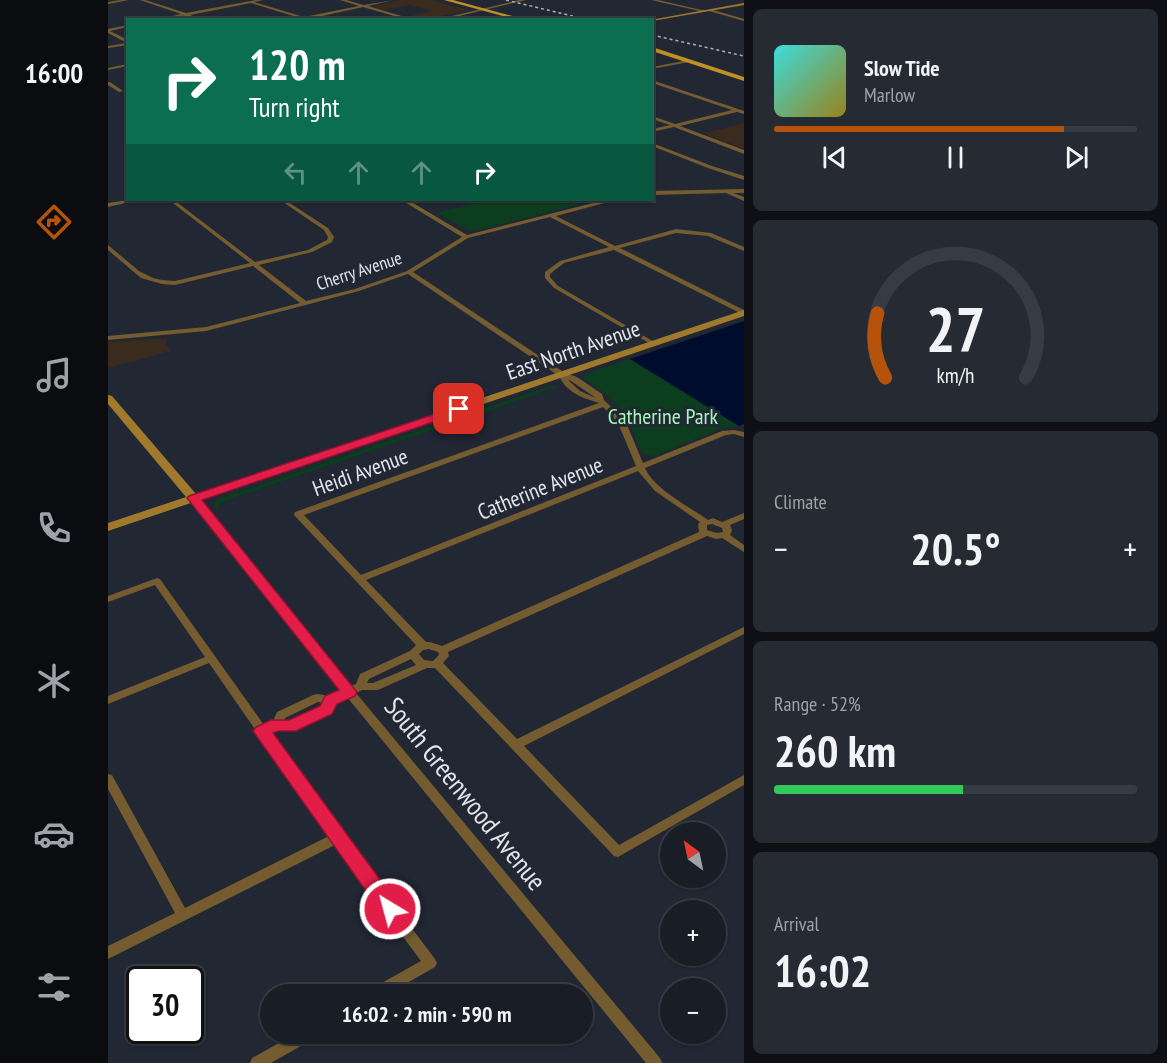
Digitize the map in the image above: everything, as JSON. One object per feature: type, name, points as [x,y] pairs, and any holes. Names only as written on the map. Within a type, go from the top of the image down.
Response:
[{"type":"main road","points":[[437,0],[516,18]]},
{"type":"main road","points":[[447,0],[507,18]]},
{"type":"main road","points":[[654,51],[744,79]]},
{"type":"street","points":[[108,3],[127,0]]},
{"type":"street","points":[[142,0],[197,18]]},
{"type":"street","points":[[242,0],[303,18]]},
{"type":"street","points":[[166,18],[261,0]]},
{"type":"street","points":[[342,0],[407,18]]},
{"type":"street","points":[[310,18],[392,0]]},
{"type":"street","points":[[445,18],[525,0]]},
{"type":"street","points":[[653,0],[744,20]]},
{"type":"street","points":[[654,20],[744,4]]},
{"type":"street","points":[[108,30],[126,28]]},
{"type":"street","points":[[108,30],[126,42]]},
{"type":"street","points":[[108,47],[126,43]]},
{"type":"street","points":[[654,68],[688,61]]},
{"type":"street","points":[[108,69],[126,65]]},
{"type":"street","points":[[654,82],[742,111]]},
{"type":"street","points":[[108,83],[121,91],[108,93]]},
{"type":"street","points":[[654,131],[742,111]]},
{"type":"street","points":[[654,118],[743,151]]},
{"type":"street","points":[[654,145],[744,178]]},
{"type":"street","points":[[654,193],[744,191]]},
{"type":"street","points":[[727,192],[744,199]]},
{"type":"street","points":[[108,205],[130,201]]},
{"type":"street","points":[[172,201],[306,304]]},
{"type":"street","points":[[108,247],[137,275],[154,282],[187,281],[310,251],[330,241],[331,237],[326,229],[284,201]]},
{"type":"street","points":[[407,201],[466,237]]},
{"type":"street","name":"Cherry Avenue","points":[[108,338],[200,330],[306,304],[409,272],[466,237],[606,201]]},
{"type":"street","points":[[550,215],[744,313]]},
{"type":"street","points":[[654,344],[556,287],[547,277],[547,273],[555,265],[663,233],[687,231],[709,234],[744,249]]},
{"type":"street","points":[[409,272],[562,375],[564,382],[589,399],[603,402],[622,422],[640,468],[658,489],[716,536],[724,535],[744,549]]},
{"type":"street","name":"East North Avenue","points":[[108,527],[744,313]]},
{"type":"street","points":[[108,398],[193,498]]},
{"type":"street","name":"Heidi Avenue","points":[[359,579],[298,514],[603,402]]},
{"type":"street","name":"Catherine Avenue","points":[[359,579],[725,433],[734,432],[744,435]]},
{"type":"street","name":"South Greenwood Avenue","points":[[193,498],[349,692],[655,1063]]},
{"type":"street","points":[[442,650],[705,527],[713,521],[724,524],[744,516]]},
{"type":"street","points":[[724,524],[728,530],[724,535]]},
{"type":"street","points":[[359,579],[423,646]]},
{"type":"street","points":[[108,599],[157,581],[337,838],[430,963],[393,984]]},
{"type":"street","points":[[516,745],[744,630]]},
{"type":"street","points":[[262,731],[277,724],[290,726],[326,710],[331,700],[361,686],[374,687],[425,665],[438,664],[444,656],[442,650],[434,646],[423,646],[414,654],[364,677],[361,686]]},
{"type":"street","points":[[414,654],[418,662],[425,665]]},
{"type":"street","points":[[108,700],[211,658]]},
{"type":"street","points":[[438,664],[618,852],[744,779]]},
{"type":"street","points":[[108,778],[182,914]]},
{"type":"street","points":[[108,953],[337,838]]},
{"type":"street","points":[[257,1063],[290,1044]]},
{"type":"shaded area","points":[[400,0],[431,0],[469,10],[431,18],[416,18],[410,16],[433,11],[409,5],[385,10],[372,6]]},
{"type":"shaded area","points":[[744,123],[744,149],[703,133],[733,126]]},
{"type":"shaded area","points":[[167,338],[165,345],[171,351],[108,368],[108,342]]},
{"type":"green space","points":[[482,201],[592,201],[475,231],[467,230],[437,213]]},
{"type":"green space","name":"Catherine Park","points":[[630,359],[739,426],[722,428],[657,455],[649,456],[642,453],[622,410],[608,396],[584,379],[585,374]]},
{"type":"green space","points":[[550,386],[560,386],[222,502],[216,510],[213,507],[218,499]]},
{"type":"water","points":[[744,321],[744,424],[739,426],[630,359]]},
{"type":"railway","points":[[506,0],[581,18]]},
{"type":"railway","points":[[654,35],[744,56]]},
{"type":"route","points":[[390,909],[262,731],[277,724],[290,726],[326,710],[331,700],[349,692],[193,498],[459,409]]}]
